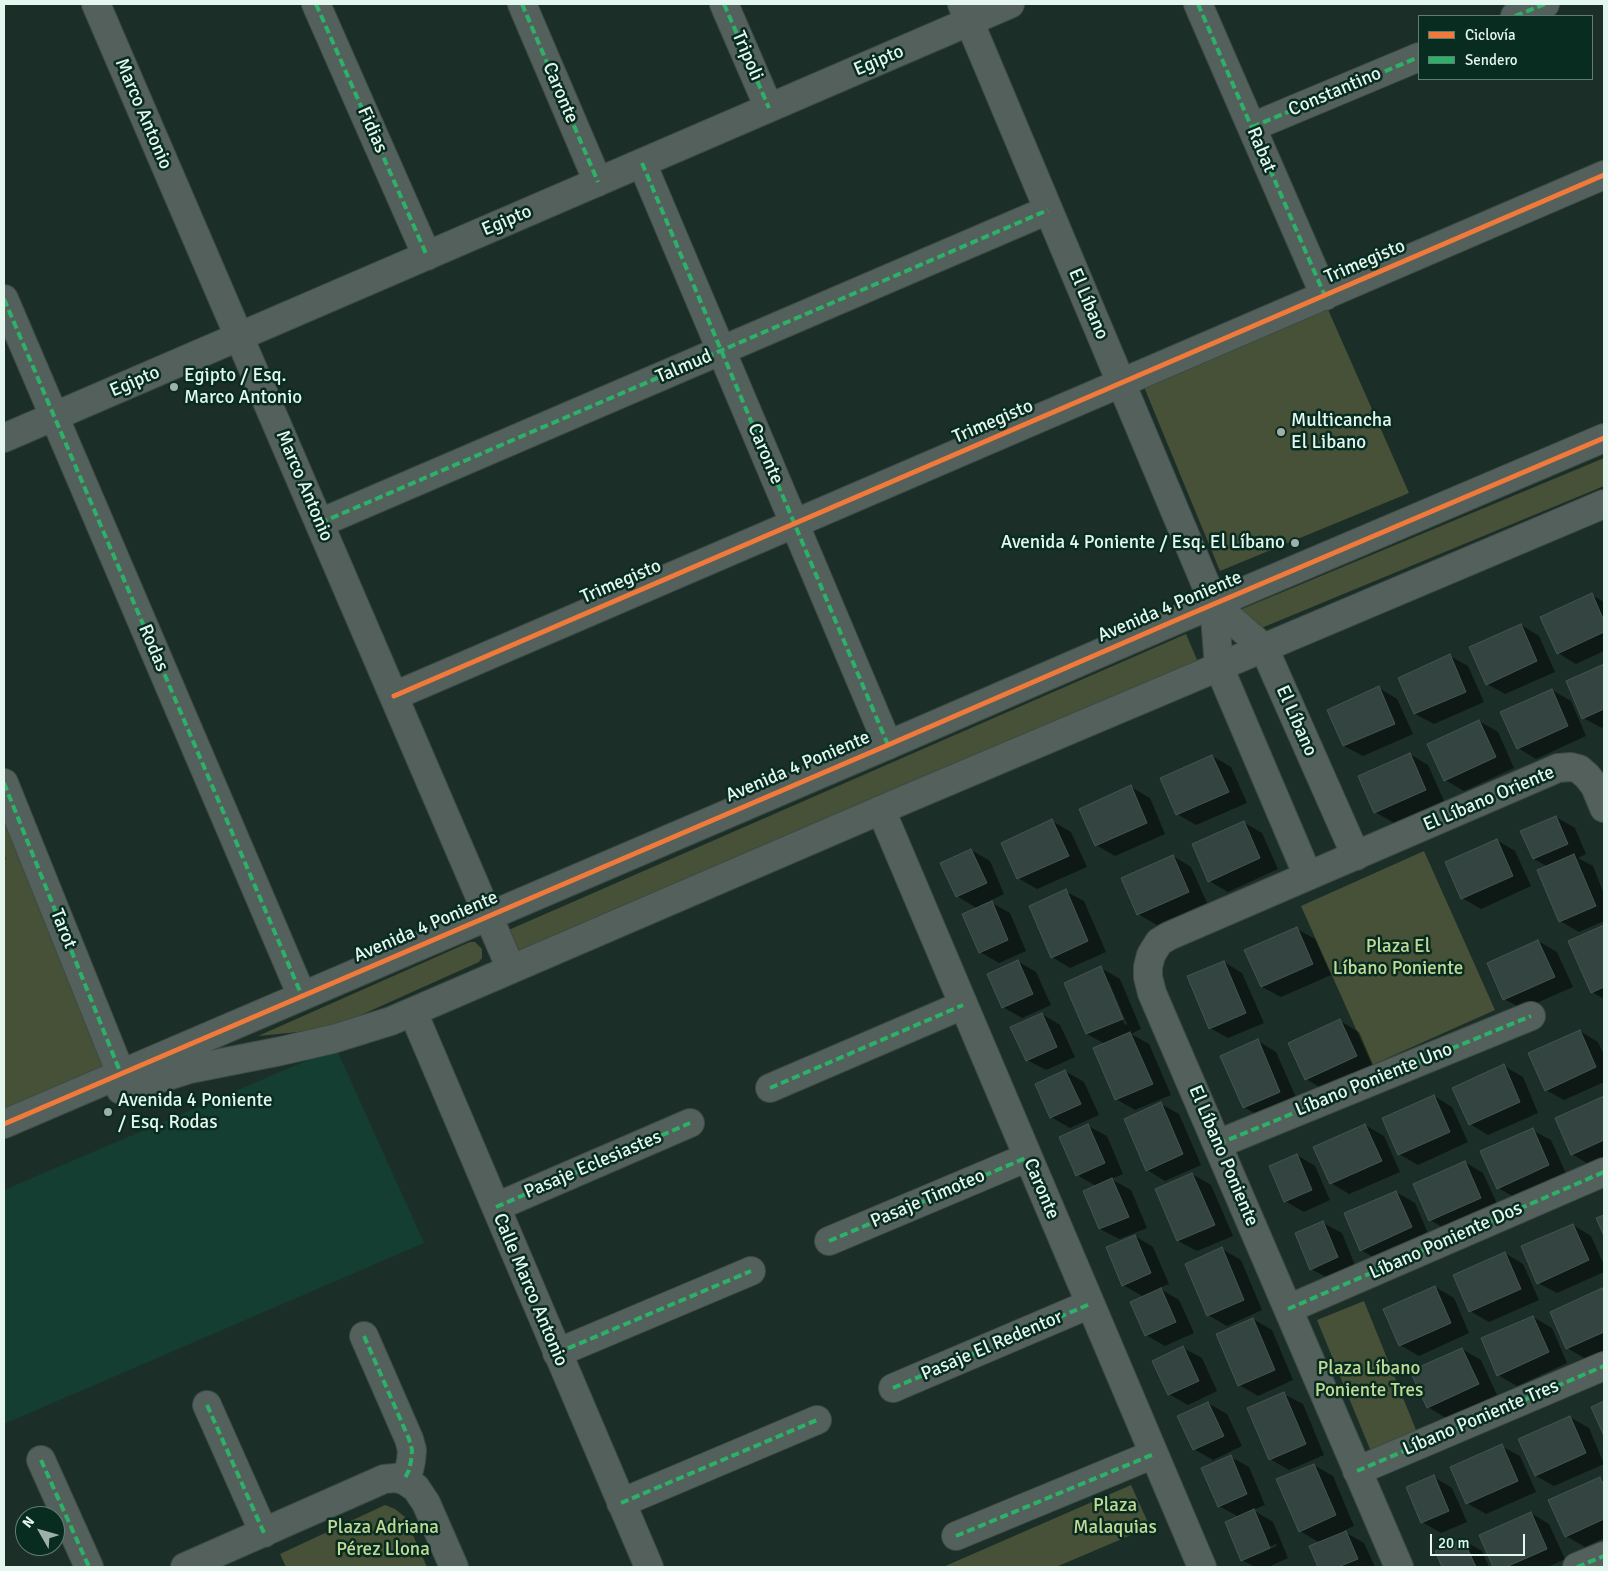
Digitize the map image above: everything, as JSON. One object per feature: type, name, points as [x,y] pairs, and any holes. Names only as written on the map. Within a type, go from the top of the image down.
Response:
[{"type":"street","name":"Marco Antonio","points":[[96,4],[511,969]]},
{"type":"street","name":"Fidias","points":[[316,4],[427,256]]},
{"type":"street","name":"Caronte","points":[[522,4],[598,182]]},
{"type":"street","name":"Tripoli","points":[[724,4],[769,108]]},
{"type":"street","name":"Egipto","points":[[4,438],[769,108],[965,12],[1010,4]]},
{"type":"street","name":"Rabat","points":[[1198,4],[1325,296]]},
{"type":"street","points":[[1518,15],[1545,4]]},
{"type":"street","name":"El Líbano","points":[[965,12],[1214,604],[1219,667],[1308,876]]},
{"type":"street","name":"Constantino","points":[[1252,127],[1418,57]]},
{"type":"street","name":"Caronte","points":[[642,163],[888,745]]},
{"type":"street","name":"Trimegisto","points":[[394,696],[1604,175]]},
{"type":"street","name":"Talmud","points":[[320,523],[1048,210]]},
{"type":"street","name":"Rodas","points":[[4,299],[302,996]]},
{"type":"street","name":"Avenida 4 Poniente","points":[[4,1124],[1604,438]]},
{"type":"street","name":"Avenida 4 Poniente","points":[[56,1102],[133,1088],[190,1069],[333,1039],[391,1021],[881,810],[1604,504]]},
{"type":"street","name":"El Líbano","points":[[1214,604],[1264,648],[1356,856]]},
{"type":"street","name":"El Líbano Oriente","points":[[1356,856],[1558,768],[1571,767],[1578,769],[1587,776],[1595,786],[1604,808]]},
{"type":"street","name":"Tarot","points":[[4,783],[121,1074]]},
{"type":"street","name":"Caronte","points":[[881,810],[1202,1567]]},
{"type":"street","name":"El Líbano Poniente","points":[[1356,856],[1169,936],[1160,942],[1151,955],[1148,977],[1152,993],[1399,1567]]},
{"type":"street","points":[[770,1088],[963,1005]]},
{"type":"street","name":"Calle Marco Antonio","points":[[413,1012],[649,1567]]},
{"type":"street","name":"Líbano Poniente Uno","points":[[1218,1144],[1531,1016]]},
{"type":"street","name":"Pasaje Eclesiastes","points":[[496,1207],[690,1123]]},
{"type":"street","name":"Pasaje Timoteo","points":[[829,1241],[1028,1157]]},
{"type":"street","name":"Líbano Poniente Dos","points":[[1288,1309],[1604,1172]]},
{"type":"street","points":[[557,1353],[751,1271]]},
{"type":"street","name":"Pasaje El Redentor","points":[[893,1388],[1090,1304]]},
{"type":"street","points":[[364,1336],[409,1439],[412,1450],[409,1470],[404,1480]]},
{"type":"street","name":"Líbano Poniente Tres","points":[[1357,1471],[1604,1366]]},
{"type":"street","points":[[207,1405],[264,1533]]},
{"type":"street","points":[[621,1503],[817,1420]]},
{"type":"street","points":[[956,1536],[1154,1454]]},
{"type":"street","points":[[42,1460],[89,1567]]},
{"type":"street","points":[[185,1567],[384,1479],[395,1478],[404,1480],[416,1488],[426,1503],[454,1567]]},
{"type":"street","points":[[1577,1567],[1604,1556]]},
{"type":"shaded area","points":[[336,1048],[424,1243],[4,1424],[4,1190]]},
{"type":"green space","points":[[1326,305],[1409,493],[1220,571],[1144,387]]},
{"type":"green space","points":[[1604,458],[1604,486],[1259,629],[1237,611]]},
{"type":"green space","points":[[1186,634],[1198,662],[514,954],[504,932]]},
{"type":"green space","points":[[4,805],[110,1068],[4,1114],[4,860],[6,859],[4,855]]},
{"type":"green space","name":"Plaza El Líbano Poniente","points":[[1424,851],[1495,1010],[1372,1065],[1301,906]]},
{"type":"green space","points":[[470,942],[475,942],[482,949],[482,958],[479,962],[341,1024],[328,1029],[258,1036]]},
{"type":"green space","name":"Plaza Líbano Poniente Tres","points":[[1364,1301],[1420,1440],[1374,1459],[1317,1320]]},
{"type":"green space","name":"Plaza Malaquias","points":[[1131,1485],[1150,1527],[1056,1567],[943,1567]]},
{"type":"green space","name":"Plaza Adriana Pérez Llona","points":[[385,1505],[395,1509],[405,1517],[427,1567],[286,1567],[280,1554]]},
{"type":"building","points":[[1592,593],[1604,621],[1604,632],[1557,654],[1540,617]]},
{"type":"building","points":[[1521,624],[1537,661],[1486,685],[1469,647]]},
{"type":"building","points":[[1450,654],[1466,692],[1414,714],[1398,678]]},
{"type":"building","points":[[1604,664],[1604,709],[1582,719],[1566,681]]},
{"type":"building","points":[[1379,686],[1395,724],[1343,746],[1327,710]]},
{"type":"building","points":[[1552,689],[1568,726],[1517,749],[1500,712]]},
{"type":"building","points":[[1479,720],[1496,757],[1444,781],[1427,744]]},
{"type":"building","points":[[1410,753],[1426,790],[1374,813],[1358,776]]},
{"type":"building","points":[[1212,755],[1229,792],[1176,815],[1160,778]]},
{"type":"building","points":[[1131,785],[1147,823],[1095,846],[1079,809]]},
{"type":"building","points":[[1556,816],[1568,844],[1533,859],[1520,831]]},
{"type":"building","points":[[1052,819],[1069,856],[1017,879],[1001,843]]},
{"type":"building","points":[[1244,821],[1260,858],[1208,882],[1192,844]]},
{"type":"building","points":[[1497,839],[1513,876],[1461,899],[1445,862]]},
{"type":"building","points":[[971,849],[987,883],[956,897],[940,863]]},
{"type":"building","points":[[1574,854],[1596,906],[1559,922],[1537,870]]},
{"type":"building","points":[[1173,855],[1189,892],[1137,915],[1121,878]]},
{"type":"building","points":[[1066,889],[1088,941],[1051,958],[1029,906]]},
{"type":"building","points":[[992,901],[1008,940],[979,953],[962,914]]},
{"type":"building","points":[[1604,925],[1604,987],[1591,993],[1568,941]]},
{"type":"building","points":[[1297,927],[1313,964],[1261,987],[1244,950]]},
{"type":"building","points":[[1538,940],[1555,977],[1503,1000],[1487,963]]},
{"type":"building","points":[[1018,960],[1033,994],[1002,1008],[987,974]]},
{"type":"building","points":[[1224,961],[1246,1013],[1209,1029],[1187,976]]},
{"type":"building","points":[[1101,966],[1123,1019],[1086,1034],[1064,983]]},
{"type":"building","points":[[1042,1013],[1057,1047],[1026,1061],[1010,1027]]},
{"type":"building","points":[[1340,1019],[1357,1056],[1305,1080],[1288,1043]]},
{"type":"building","points":[[1580,1030],[1596,1067],[1545,1091],[1528,1053]]},
{"type":"building","points":[[1130,1032],[1153,1084],[1115,1100],[1093,1048]]},
{"type":"building","points":[[1258,1039],[1280,1092],[1243,1108],[1220,1056]]},
{"type":"building","points":[[1504,1064],[1520,1102],[1469,1125],[1452,1088]]},
{"type":"building","points":[[1065,1070],[1081,1104],[1050,1118],[1035,1084]]},
{"type":"building","points":[[1434,1095],[1450,1132],[1398,1155],[1382,1118]]},
{"type":"building","points":[[1604,1096],[1604,1140],[1571,1155],[1555,1118]]},
{"type":"building","points":[[1161,1102],[1183,1154],[1146,1171],[1124,1119]]},
{"type":"building","points":[[1088,1124],[1105,1163],[1076,1176],[1059,1137]]},
{"type":"building","points":[[1365,1124],[1382,1161],[1330,1184],[1313,1147]]},
{"type":"building","points":[[1533,1128],[1549,1165],[1497,1189],[1480,1151]]},
{"type":"building","points":[[1297,1154],[1312,1190],[1284,1202],[1269,1166]]},
{"type":"building","points":[[1465,1161],[1481,1198],[1429,1221],[1413,1184]]},
{"type":"building","points":[[1192,1173],[1215,1225],[1177,1241],[1155,1189]]},
{"type":"building","points":[[1112,1178],[1129,1217],[1099,1229],[1083,1191]]},
{"type":"building","points":[[1396,1191],[1412,1227],[1360,1251],[1344,1213]]},
{"type":"building","points":[[1604,1215],[1604,1236],[1596,1218]]},
{"type":"building","points":[[1323,1221],[1338,1257],[1310,1270],[1295,1233]]},
{"type":"building","points":[[1573,1224],[1589,1260],[1537,1284],[1521,1246]]},
{"type":"building","points":[[1135,1235],[1151,1273],[1122,1286],[1106,1247]]},
{"type":"building","points":[[1222,1247],[1244,1300],[1207,1316],[1185,1264]]},
{"type":"building","points":[[1505,1252],[1521,1289],[1469,1312],[1453,1275]]},
{"type":"building","points":[[1435,1286],[1451,1323],[1399,1346],[1383,1309]]},
{"type":"building","points":[[1161,1288],[1176,1322],[1145,1336],[1130,1302]]},
{"type":"building","points":[[1602,1288],[1604,1294],[1604,1332],[1566,1349],[1550,1312]]},
{"type":"building","points":[[1533,1316],[1549,1352],[1497,1376],[1481,1338]]},
{"type":"building","points":[[1253,1318],[1275,1370],[1238,1386],[1216,1334]]},
{"type":"building","points":[[1183,1346],[1199,1381],[1168,1395],[1152,1361]]},
{"type":"building","points":[[1462,1348],[1479,1384],[1427,1408],[1410,1371]]},
{"type":"building","points":[[1284,1392],[1306,1444],[1269,1460],[1247,1408]]},
{"type":"building","points":[[1604,1401],[1604,1436],[1591,1407]]},
{"type":"building","points":[[1208,1402],[1224,1436],[1193,1450],[1177,1416]]},
{"type":"building","points":[[1570,1416],[1586,1453],[1535,1476],[1518,1439]]},
{"type":"building","points":[[1502,1444],[1518,1481],[1466,1504],[1450,1467]]},
{"type":"building","points":[[1231,1455],[1247,1494],[1218,1507],[1201,1468]]},
{"type":"building","points":[[1314,1464],[1336,1515],[1299,1532],[1276,1479]]},
{"type":"building","points":[[1434,1475],[1449,1511],[1421,1523],[1406,1487]]},
{"type":"building","points":[[1600,1477],[1604,1485],[1604,1519],[1565,1537],[1548,1500]]},
{"type":"building","points":[[1254,1509],[1270,1548],[1241,1561],[1225,1522]]},
{"type":"building","points":[[1531,1512],[1547,1549],[1506,1567],[1493,1567],[1479,1535]]},
{"type":"building","points":[[1346,1531],[1358,1559],[1338,1567],[1318,1567],[1309,1546]]},
{"type":"building","points":[[1463,1539],[1476,1567],[1442,1567],[1435,1551]]},
{"type":"marked path","points":[[316,4],[427,256]]},
{"type":"marked path","points":[[522,4],[598,182]]},
{"type":"marked path","points":[[724,4],[769,108]]},
{"type":"marked path","points":[[1198,4],[1325,296]]},
{"type":"marked path","points":[[1518,15],[1545,4]]},
{"type":"marked path","points":[[1252,127],[1418,57]]},
{"type":"marked path","points":[[642,163],[888,745]]},
{"type":"marked path","points":[[320,523],[1048,210]]},
{"type":"marked path","points":[[4,299],[302,996]]},
{"type":"marked path","points":[[4,783],[121,1074]]},
{"type":"marked path","points":[[770,1088],[963,1005]]},
{"type":"marked path","points":[[1218,1144],[1531,1016]]},
{"type":"marked path","points":[[496,1207],[690,1123]]},
{"type":"marked path","points":[[829,1241],[1028,1157]]},
{"type":"marked path","points":[[1288,1309],[1604,1172]]},
{"type":"marked path","points":[[557,1353],[751,1271]]},
{"type":"marked path","points":[[893,1388],[1090,1304]]},
{"type":"marked path","points":[[364,1336],[409,1439],[412,1450],[411,1461],[404,1480]]},
{"type":"marked path","points":[[1357,1471],[1604,1366]]},
{"type":"marked path","points":[[207,1405],[264,1533]]},
{"type":"marked path","points":[[621,1503],[817,1420]]},
{"type":"marked path","points":[[956,1536],[1154,1454]]},
{"type":"marked path","points":[[41,1460],[89,1567]]},
{"type":"marked path","points":[[1577,1567],[1604,1556]]},
{"type":"cycle path","points":[[394,696],[1604,175]]},
{"type":"cycle path","points":[[4,1124],[1604,438]]},
{"type":"place","name":"Egipto / Esq. Marco Antonio","points":[[174,387]]},
{"type":"place","name":"Multicancha El Libano","points":[[1281,432]]},
{"type":"place","name":"Avenida 4 Poniente / Esq. El Líbano","points":[[1295,543]]},
{"type":"place","name":"Avenida 4 Poniente / Esq. Rodas","points":[[108,1112]]}]
